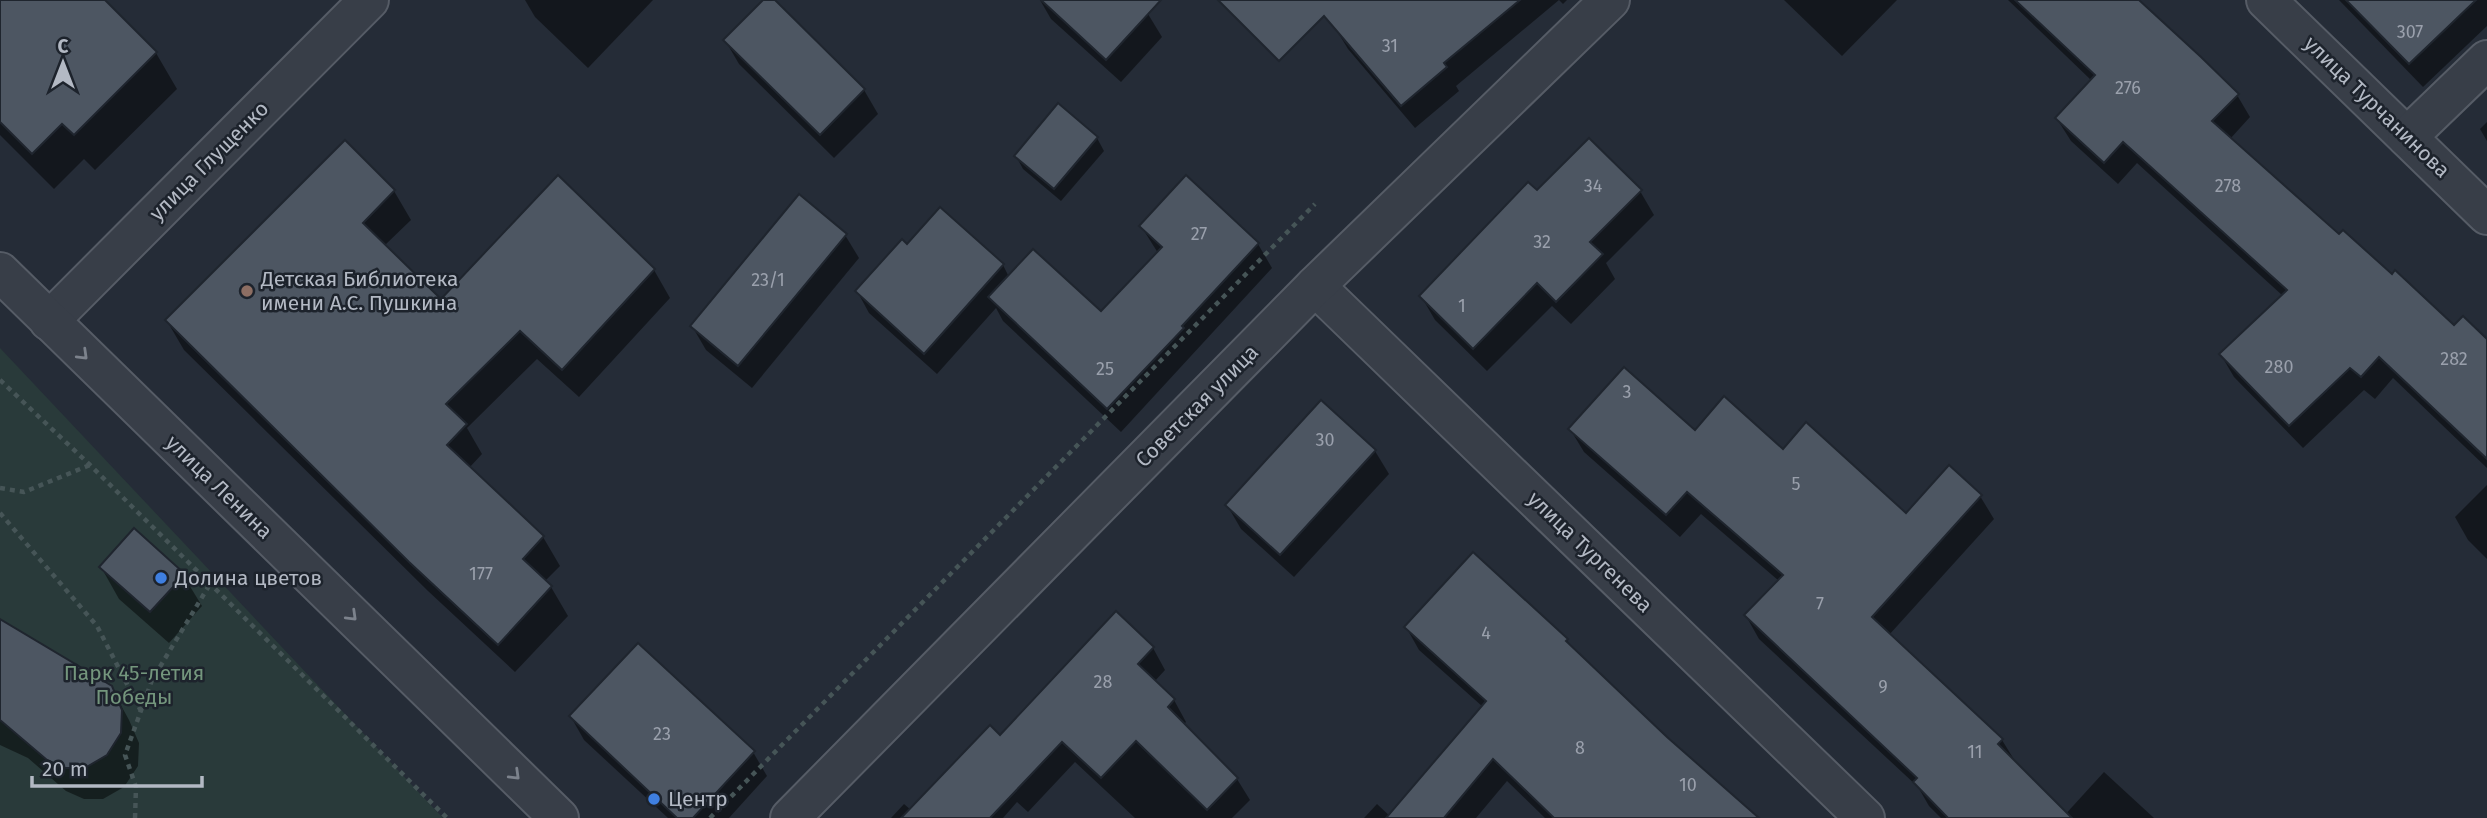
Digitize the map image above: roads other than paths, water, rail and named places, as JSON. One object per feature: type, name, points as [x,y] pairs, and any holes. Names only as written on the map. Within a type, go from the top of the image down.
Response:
[{"type":"street","name":"улица Глущенко","points":[[49,321],[369,0]]},
{"type":"street","name":"Советская улица","points":[[790,818],[1315,286],[1610,0]]},
{"type":"street","name":"улица Турчанинова","points":[[2266,0],[2487,215]]},
{"type":"street","points":[[2407,137],[2487,60]]},
{"type":"street","name":"улица Ленина","points":[[0,272],[559,818]]},
{"type":"street","name":"улица Тургенева","points":[[1315,286],[1865,818]]},
{"type":"place","name":"Детская Библиотека имени А.С. Пушкина","points":[[247,291]]},
{"type":"place","name":"Долина цветов","points":[[161,578]]},
{"type":"place","name":"Центр","points":[[654,799]]},
{"type":"park label","name":"Парк 45-летия Победы","points":[[134,685]]}]
